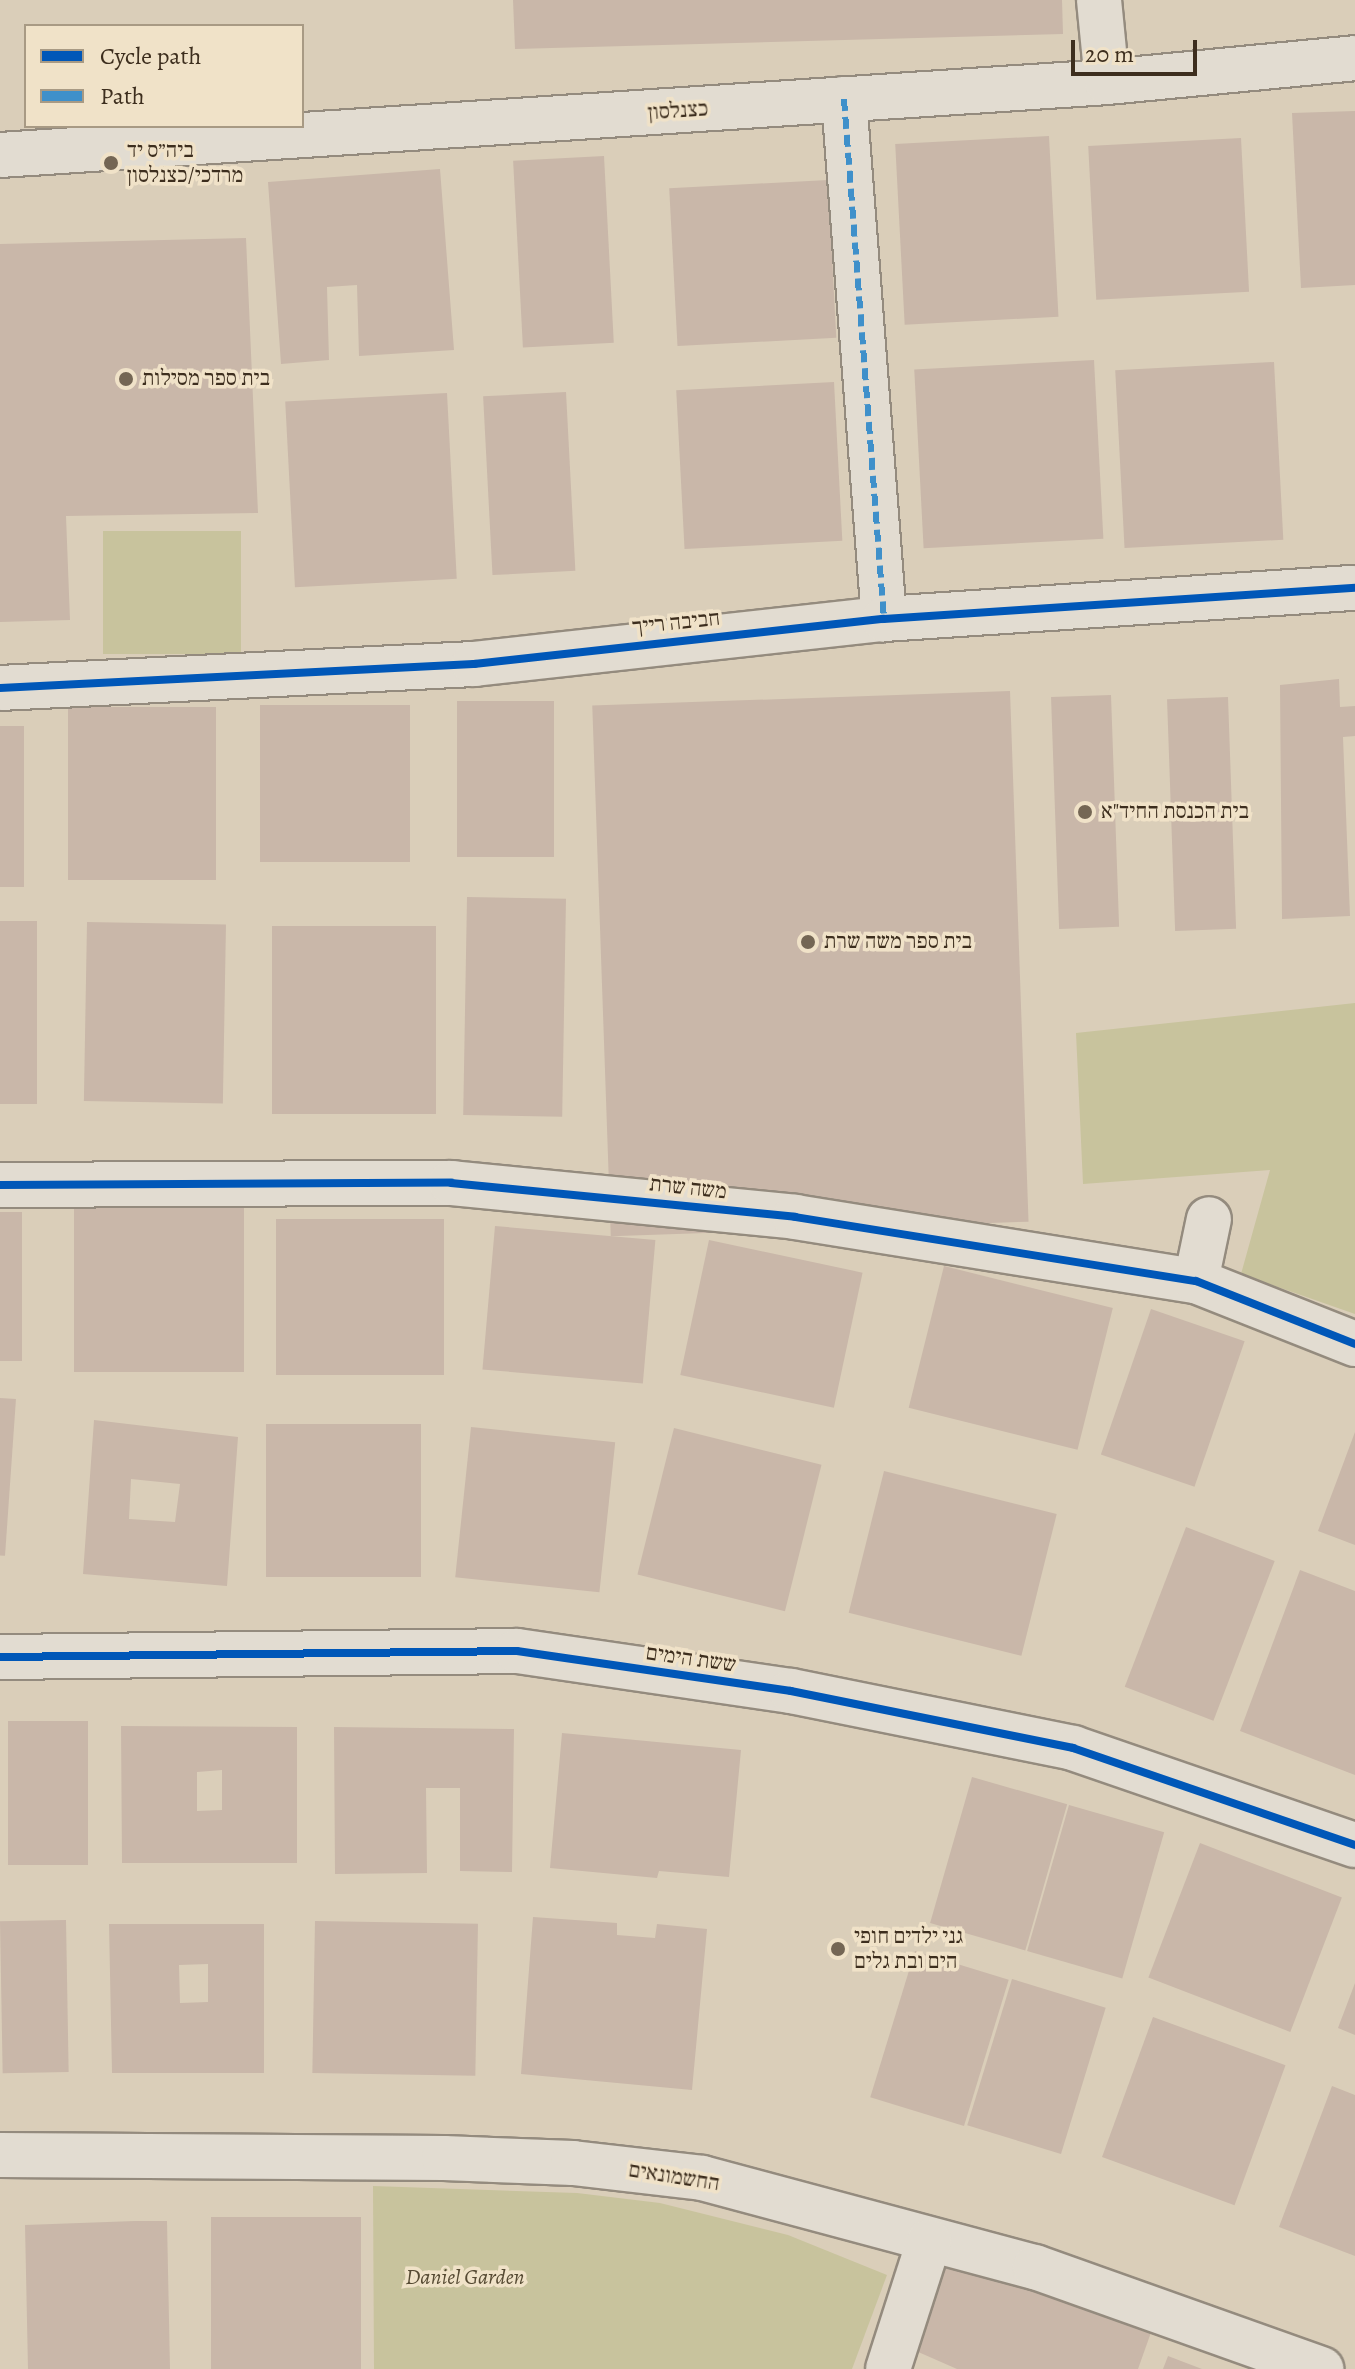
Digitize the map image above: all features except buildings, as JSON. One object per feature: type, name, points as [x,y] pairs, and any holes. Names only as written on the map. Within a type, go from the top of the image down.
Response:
[{"type":"street","points":[[1099,0],[1107,82]]},
{"type":"street","name":"כצנלסון","points":[[0,155],[1107,82],[1355,58]]},
{"type":"street","points":[[844,99],[884,619]]},
{"type":"street","name":"חביבה רייך","points":[[0,688],[474,664],[884,619],[1355,588]]},
{"type":"street","name":"משה שרת","points":[[0,1185],[451,1183],[795,1217],[1196,1281],[1355,1344]]},
{"type":"street","points":[[1196,1281],[1209,1219]]},
{"type":"street","name":"ששת הימים","points":[[0,1657],[517,1651],[791,1691],[1073,1748],[1355,1845]]},
{"type":"street","name":"החשמונאים","points":[[0,2155],[573,2163],[702,2178],[1035,2267],[1321,2369]]},
{"type":"street","points":[[888,2369],[929,2241]]},
{"type":"green space","points":[[103,531],[241,531],[241,654],[103,654]]},
{"type":"green space","points":[[1355,1003],[1355,1314],[1241,1274],[1270,1170],[1083,1184],[1076,1033]]},
{"type":"green space","name":"Daniel Garden","points":[[373,2186],[577,2193],[660,2203],[788,2235],[887,2275],[852,2369],[374,2369]]},
{"type":"marked path","points":[[844,99],[884,619]]},
{"type":"cycle path","points":[[0,688],[474,664],[884,619],[1355,588]]},
{"type":"cycle path","points":[[0,1185],[451,1183],[795,1217],[1196,1281],[1355,1344]]},
{"type":"cycle path","points":[[0,1657],[517,1651],[791,1691],[1073,1748],[1355,1845]]},
{"type":"place","name":"ביה״ס יד מרדכי/כצנלסון","points":[[111,163]]},
{"type":"place","name":"בית ספר מסילות","points":[[126,379]]},
{"type":"place","name":"בית הכנסת החיד\"א","points":[[1085,812]]},
{"type":"place","name":"בית ספר משה שרת","points":[[808,942]]},
{"type":"place","name":"גני ילדים חופי הים ובת גלים","points":[[838,1949]]}]
